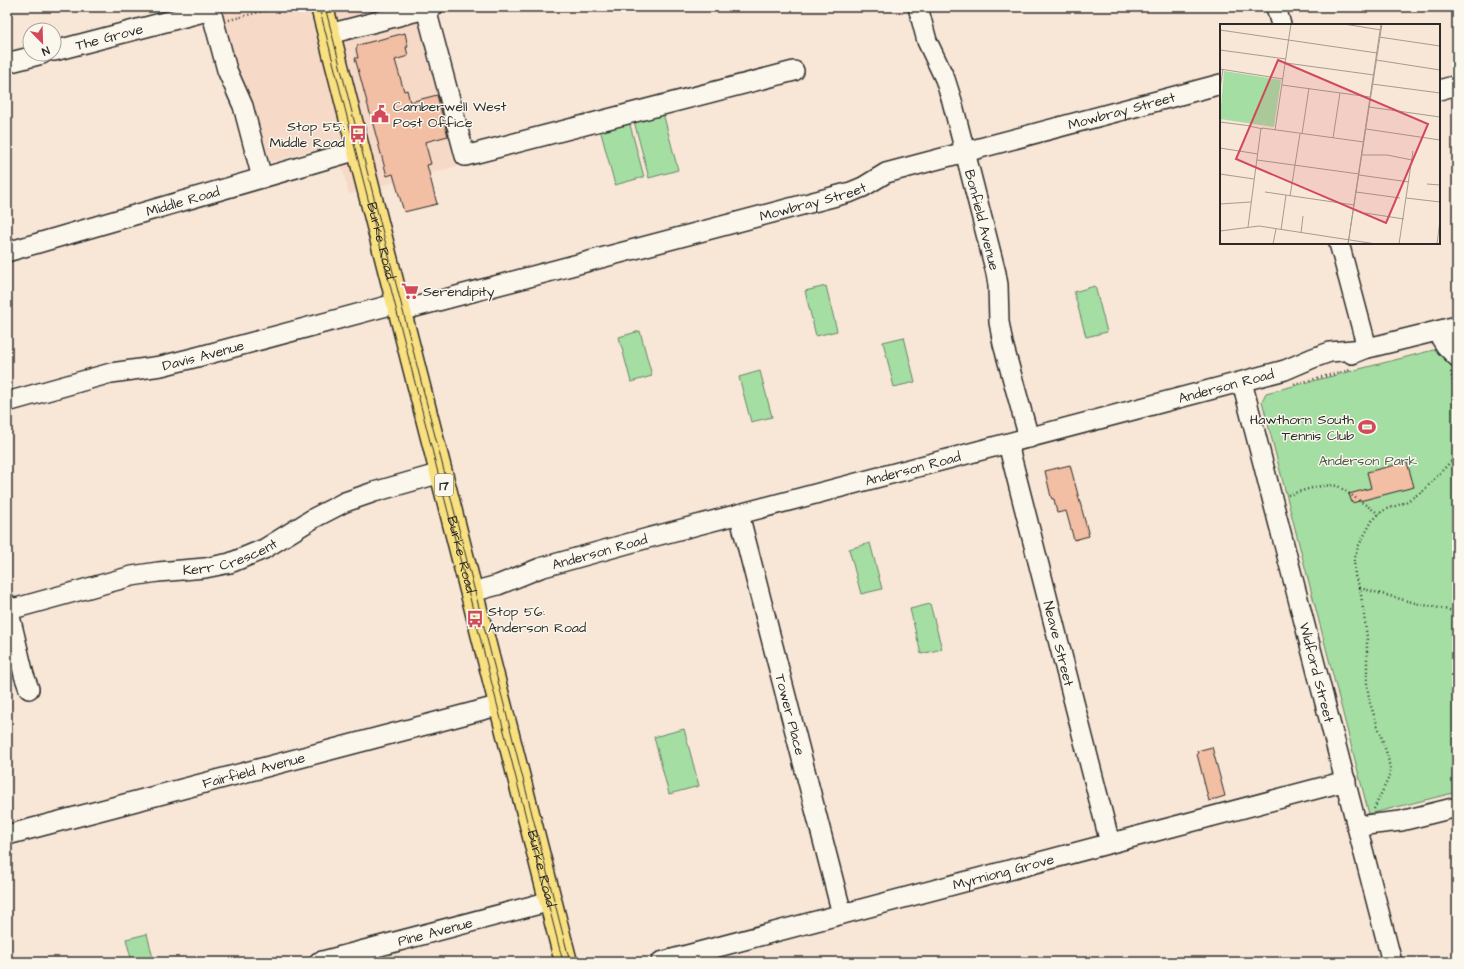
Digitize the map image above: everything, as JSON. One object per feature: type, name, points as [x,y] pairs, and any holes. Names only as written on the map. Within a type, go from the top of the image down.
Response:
[{"type":"main road","name":"Burke Road","points":[[322,7],[566,962]]},
{"type":"street","name":"Bonfield Avenue","points":[[918,7],[928,41],[949,90],[965,151],[996,273],[998,285],[999,322],[1003,344],[1029,438]]},
{"type":"street","points":[[1276,7],[1281,24]]},
{"type":"street","points":[[328,34],[431,8],[465,156],[794,71]]},
{"type":"street","name":"The Grove","points":[[62,49],[212,13]]},
{"type":"street","points":[[212,13],[227,70],[243,106],[262,178]]},
{"type":"street","points":[[7,63],[22,59]]},
{"type":"street","name":"Mowbray Street","points":[[399,307],[851,192],[863,187],[886,173],[1220,84]]},
{"type":"street","points":[[1440,90],[1457,85]]},
{"type":"street","name":"Middle Road","points":[[7,252],[358,150]]},
{"type":"street","points":[[1339,244],[1365,349]]},
{"type":"street","name":"Davis Avenue","points":[[7,402],[111,373],[161,366],[399,307]]},
{"type":"street","name":"Anderson Road","points":[[470,586],[497,574],[540,568],[738,514],[1242,382],[1287,378],[1324,366],[1365,349],[1457,326]]},
{"type":"street","points":[[1437,332],[1446,346],[1457,357]]},
{"type":"street","name":"Widford Street","points":[[1242,382],[1392,962]]},
{"type":"street","name":"Neave Street","points":[[1008,444],[1110,843]]},
{"type":"street","name":"Kerr Crescent","points":[[8,607],[138,575],[205,568],[230,563],[264,548],[314,518],[345,502],[441,473]]},
{"type":"street","name":"Tower Place","points":[[738,514],[842,914]]},
{"type":"street","points":[[8,607],[24,675],[29,689]]},
{"type":"street","name":"Fairfield Avenue","points":[[7,835],[501,705]]},
{"type":"street","name":"Myrniong Grove","points":[[661,962],[1346,781]]},
{"type":"street","points":[[1358,833],[1457,807]]},
{"type":"street","name":"Pine Avenue","points":[[319,962],[551,901]]},
{"type":"path","points":[[212,13],[278,7]]},
{"type":"path","points":[[1287,378],[1356,369]]},
{"type":"path","points":[[1372,813],[1387,783],[1390,770],[1385,747],[1370,703],[1366,685],[1367,637],[1360,588],[1355,576],[1354,561],[1358,547],[1372,521],[1382,511],[1404,503],[1423,490],[1457,455]]},
{"type":"path","points":[[1285,495],[1324,486],[1338,486],[1379,514]]},
{"type":"path","points":[[1360,588],[1457,613]]},
{"type":"shaded area","points":[[210,7],[426,7],[462,165],[349,194],[336,144],[253,167]]},
{"type":"green space","points":[[663,113],[678,170],[649,178],[634,121]]},
{"type":"green space","points":[[629,121],[644,177],[615,185],[600,129]]},
{"type":"green space","points":[[826,286],[837,331],[816,336],[805,291]]},
{"type":"green space","points":[[1095,286],[1107,332],[1086,337],[1074,292]]},
{"type":"green space","points":[[640,331],[652,376],[631,382],[619,337]]},
{"type":"green space","points":[[904,337],[915,382],[894,387],[883,342]]},
{"type":"green space","name":"Anderson Park","points":[[1457,344],[1457,792],[1369,814],[1262,401],[1266,393]]},
{"type":"green space","points":[[760,371],[772,417],[751,422],[739,377]]},
{"type":"green space","points":[[870,543],[882,589],[861,594],[849,549]]},
{"type":"green space","points":[[930,604],[942,649],[921,654],[910,609]]},
{"type":"green space","points":[[684,729],[699,786],[669,794],[654,737]]},
{"type":"green space","points":[[147,934],[154,962],[132,962],[126,939]]},
{"type":"building","points":[[405,33],[408,56],[395,60],[404,91],[407,90],[410,102],[437,95],[448,136],[425,142],[431,164],[427,165],[437,204],[404,212],[393,174],[387,176],[355,58],[358,58],[356,49],[358,45]]},
{"type":"building","points":[[1407,462],[1414,487],[1352,503],[1349,494],[1371,488],[1367,472]]},
{"type":"building","points":[[1070,465],[1089,536],[1074,540],[1066,511],[1057,513],[1054,499],[1051,497],[1045,471]]},
{"type":"building","points":[[1212,747],[1225,796],[1209,801],[1197,751]]},
{"type":"tram line","points":[[319,7],[563,962]]},
{"type":"tram line","points":[[325,7],[570,962]]},
{"type":"place","name":"Camberwell West Post Office","points":[[380,114]]},
{"type":"place","name":"Stop 55: Middle Road","points":[[358,134]]},
{"type":"place","name":"Serendipity","points":[[410,291]]},
{"type":"place","name":"Hawthorn South Tennis Club","points":[[1367,427]]},
{"type":"place","name":"Stop 56: Anderson Road","points":[[475,619]]}]
